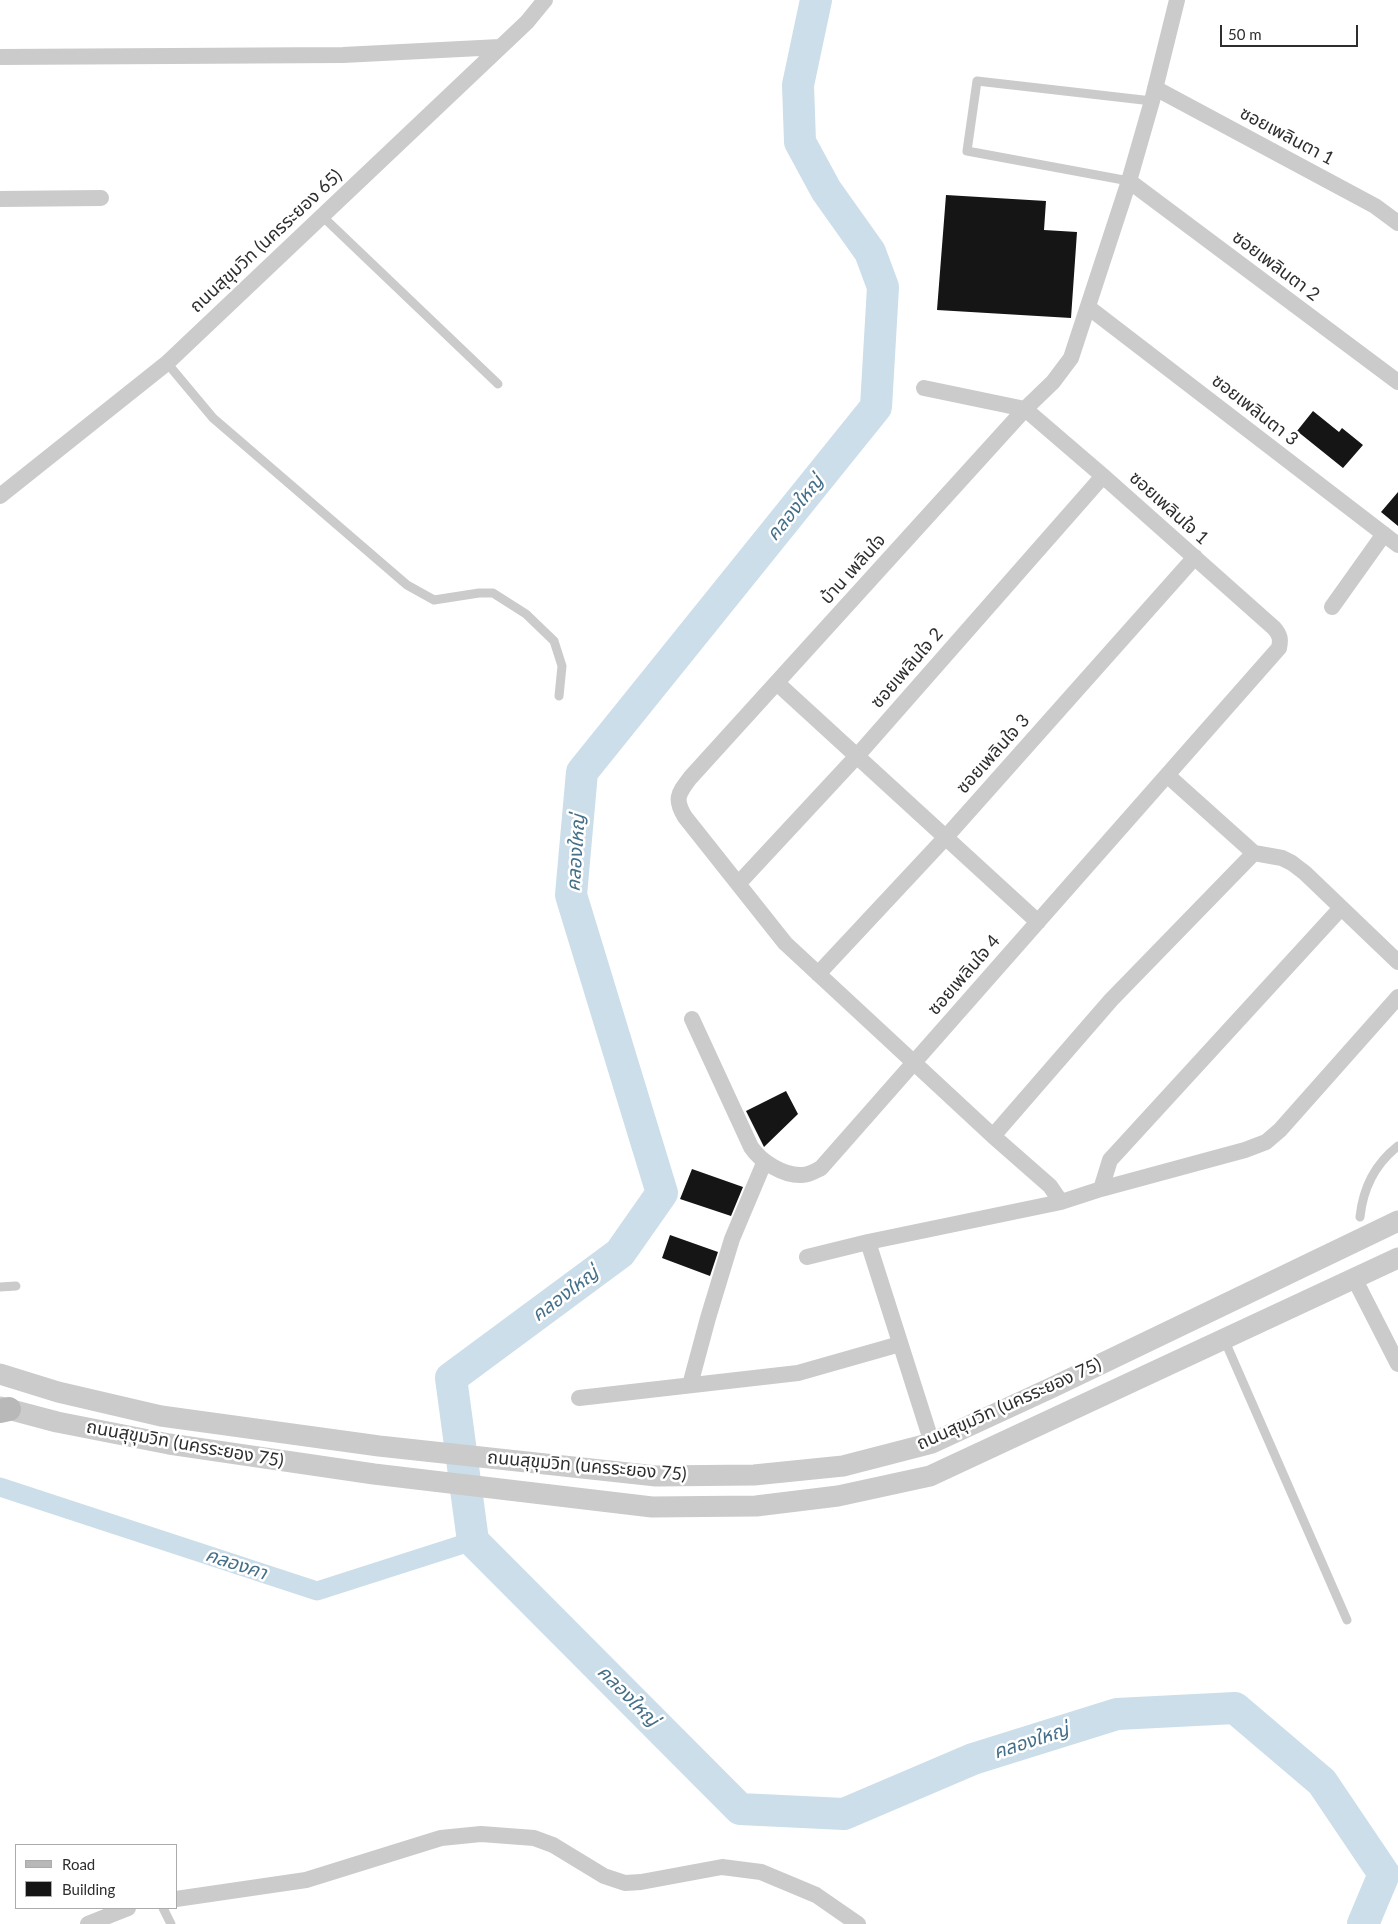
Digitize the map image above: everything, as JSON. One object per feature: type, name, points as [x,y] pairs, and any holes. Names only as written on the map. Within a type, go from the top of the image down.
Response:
[{"type":"street","name":"ถนนสุขุมวิท (นครระยอง 65)","points":[[0,496],[166,363],[527,22],[545,0]]},
{"type":"street","name":"บ้าน เพลินใจ","points":[[738,884],[685,817],[677,799],[681,790],[1025,409],[1063,370],[1071,358],[1129,181],[1154,94],[1177,0]]},
{"type":"street","points":[[0,58],[343,55],[500,47]]},
{"type":"street","name":"ซอยเพลินตา 1","points":[[1154,94],[1375,206],[1398,223]]},
{"type":"street","name":"ซอยเพลินตา 2","points":[[1129,181],[1398,382]]},
{"type":"street","points":[[0,199],[101,198]]},
{"type":"street","name":"ซอยเพลินตา 3","points":[[1088,307],[1398,545]]},
{"type":"street","points":[[924,388],[1025,409]]},
{"type":"street","name":"ซอยเพลินใจ 1","points":[[1025,409],[1274,628],[1281,640]]},
{"type":"street","name":"ซอยเพลินใจ 2","points":[[738,884],[857,756],[1103,476]]},
{"type":"street","points":[[1332,608],[1384,534]]},
{"type":"street","name":"ซอยเพลินใจ 3","points":[[818,974],[946,837],[1195,557]]},
{"type":"street","name":"ซอยเพลินใจ 4","points":[[764,1163],[792,1174],[803,1175],[821,1168],[1274,655],[1281,640]]},
{"type":"street","points":[[777,683],[1038,922]]},
{"type":"street","points":[[1167,775],[1254,853],[1282,858],[1305,873],[1398,962]]},
{"type":"street","points":[[993,1136],[1111,1000],[1254,853]]},
{"type":"street","points":[[738,884],[785,943],[993,1136],[1050,1186],[1061,1202]]},
{"type":"street","points":[[1101,1189],[1110,1160],[1340,908]]},
{"type":"street","points":[[807,1258],[868,1242],[1061,1202],[1101,1189],[1245,1150],[1266,1142],[1280,1130],[1398,997]]},
{"type":"street","points":[[690,1385],[732,1239],[764,1163],[751,1148],[692,1019]]},
{"type":"street","name":"ถนนสุขุมวิท (นครระยอง 75)","points":[[0,1374],[58,1392],[161,1416],[380,1446],[656,1476],[754,1475],[843,1466],[932,1443],[1398,1221]]},
{"type":"street","points":[[868,1242],[932,1443]]},
{"type":"street","name":"ถนนสุขุมวิท (นครระยอง 75)","points":[[3,1409],[57,1422],[169,1444],[374,1474],[652,1507],[765,1505],[838,1496],[930,1476],[1398,1258]]},
{"type":"street","points":[[1354,1278],[1398,1364]]},
{"type":"street","points":[[1235,1298],[1248,1327]]},
{"type":"street","points":[[579,1398],[798,1373],[900,1344]]},
{"type":"street","points":[[178,1899],[306,1880],[441,1838],[481,1834],[534,1838],[553,1845],[604,1876],[625,1883],[641,1882],[722,1867],[761,1872],[816,1895],[858,1924]]},
{"type":"street","points":[[88,1924],[126,1909]]},
{"type":"lane","points":[[1129,181],[967,151],[978,81],[1154,94]]},
{"type":"lane","points":[[321,215],[498,384]]},
{"type":"lane","points":[[166,363],[212,418],[407,585],[434,600],[479,593],[493,593],[526,614],[554,641],[562,666],[559,696]]},
{"type":"lane","points":[[1360,1217],[1367,1184],[1373,1173],[1398,1146]]},
{"type":"lane","points":[[0,1287],[16,1286]]},
{"type":"lane","points":[[1224,1339],[1347,1620]]},
{"type":"lane","points":[[163,1909],[171,1924]]},
{"type":"building","points":[[946,195],[1046,201],[1044,230],[1077,232],[1071,318],[937,310]]},
{"type":"building","points":[[1313,411],[1339,432],[1342,428],[1363,445],[1343,468],[1297,431]]},
{"type":"building","points":[[1398,492],[1398,526],[1381,512]]},
{"type":"building","points":[[786,1091],[798,1114],[764,1147],[746,1111]]},
{"type":"building","points":[[692,1169],[743,1187],[731,1216],[680,1199]]},
{"type":"building","points":[[670,1235],[718,1252],[710,1276],[662,1258]]},
{"type":"waterway","name":"คลองใหญ่","points":[[816,0],[798,85],[800,142],[826,190],[870,252],[883,287],[876,407],[582,772],[571,895],[662,1193],[620,1253],[451,1378],[473,1541],[740,1809],[844,1814],[973,1759],[1117,1714],[1235,1708],[1322,1782],[1384,1874],[1363,1924]]},
{"type":"waterway","name":"คลองคา","points":[[0,1487],[317,1591],[473,1541]]}]
